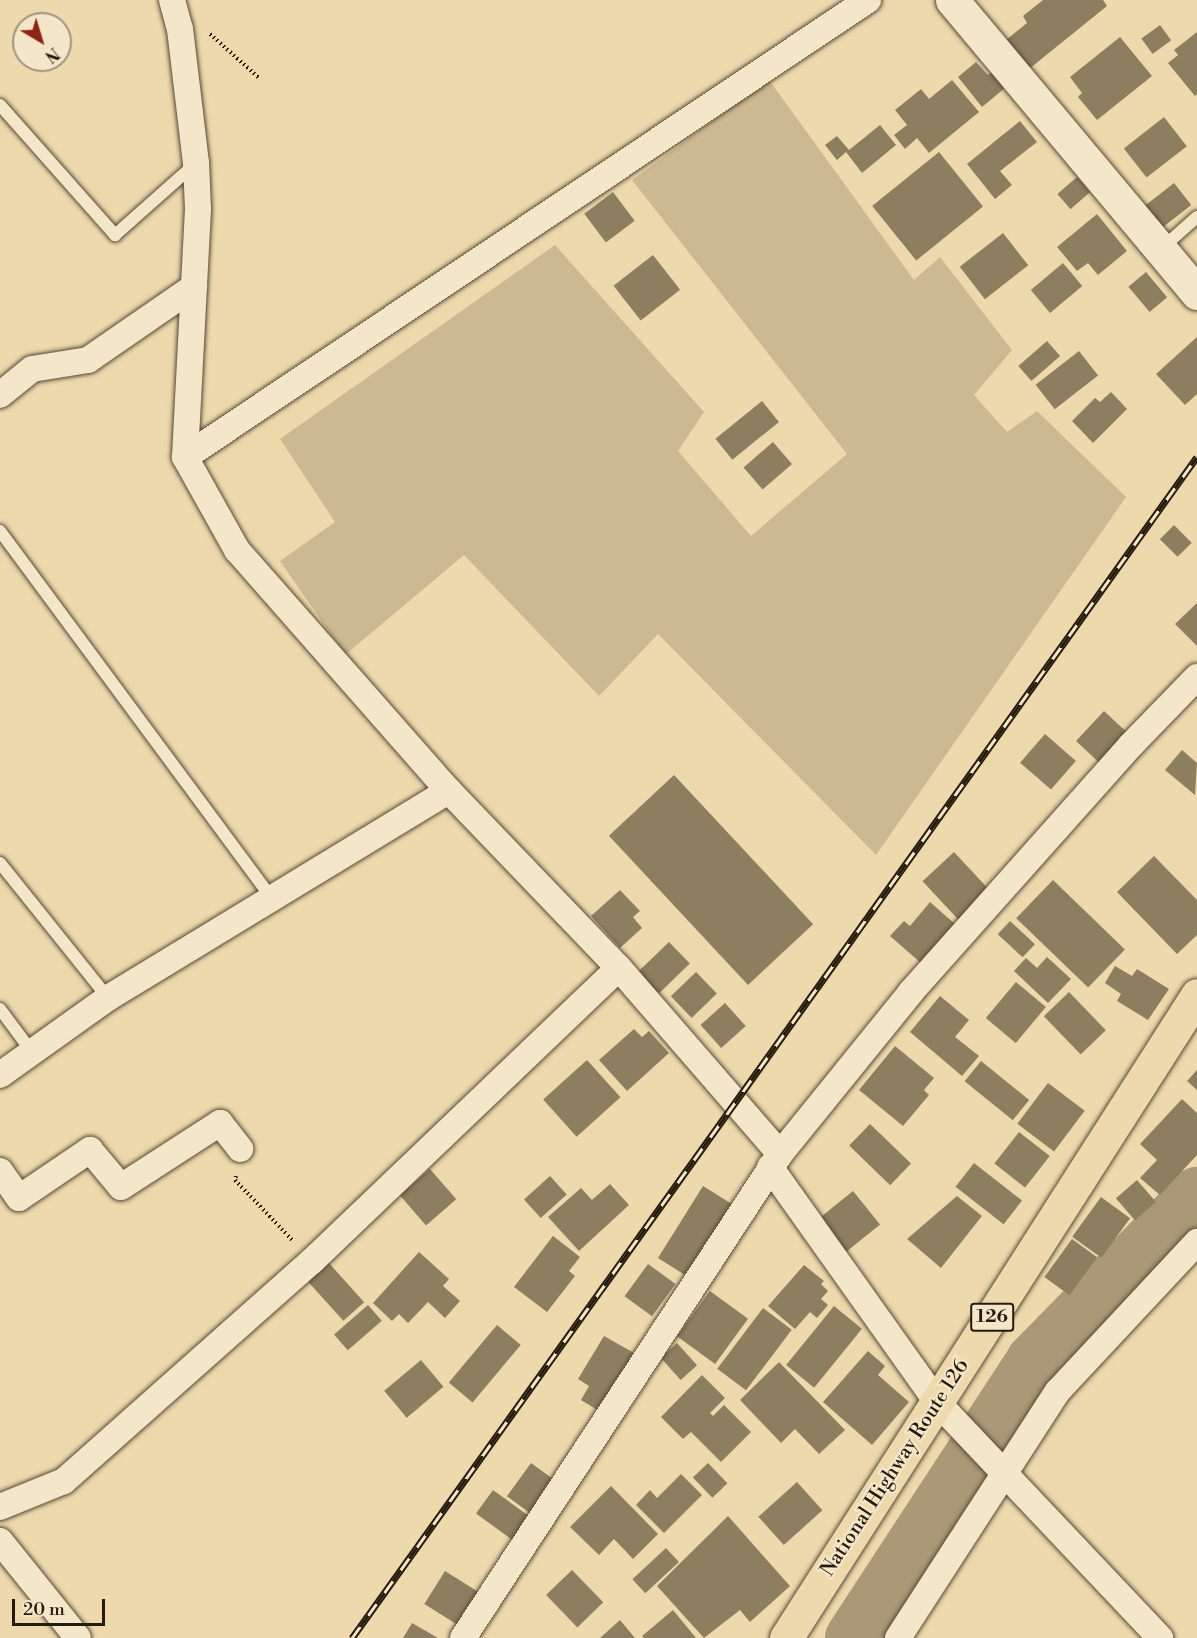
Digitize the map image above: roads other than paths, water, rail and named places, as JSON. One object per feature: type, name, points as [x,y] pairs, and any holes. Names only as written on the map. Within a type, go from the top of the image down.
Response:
[{"type":"highway","name":"National Highway Route 126","points":[[786,1638],[1197,995]]},
{"type":"street","points":[[172,0],[180,29],[196,163],[194,287],[185,457],[237,550],[449,792],[619,968],[775,1160],[938,1402],[1004,1475],[1160,1638]]},
{"type":"street","points":[[185,457],[868,0]]},
{"type":"street","points":[[952,0],[1197,293]]},
{"type":"street","points":[[0,395],[32,369],[88,360],[194,287]]},
{"type":"street","points":[[463,1638],[566,1486],[775,1160],[910,992],[1131,745],[1197,677]]},
{"type":"street","points":[[0,1075],[108,998],[449,792]]},
{"type":"street","points":[[0,1507],[64,1481],[312,1262],[619,968]]},
{"type":"street","points":[[0,1171],[19,1198],[90,1150],[121,1187],[220,1123],[240,1149]]},
{"type":"street","points":[[897,1638],[1058,1391],[1197,1242]]},
{"type":"street","points":[[0,1541],[78,1638]]},
{"type":"lane","points":[[0,105],[115,235],[196,163]]},
{"type":"lane","points":[[1161,249],[1197,217]]},
{"type":"lane","points":[[0,531],[272,899]]},
{"type":"lane","points":[[0,863],[108,998]]},
{"type":"lane","points":[[0,1010],[32,1052]]},
{"type":"waterway","points":[[853,1638],[1034,1361],[1197,1195]]},
{"type":"railway","points":[[352,1638],[1197,457]]}]
